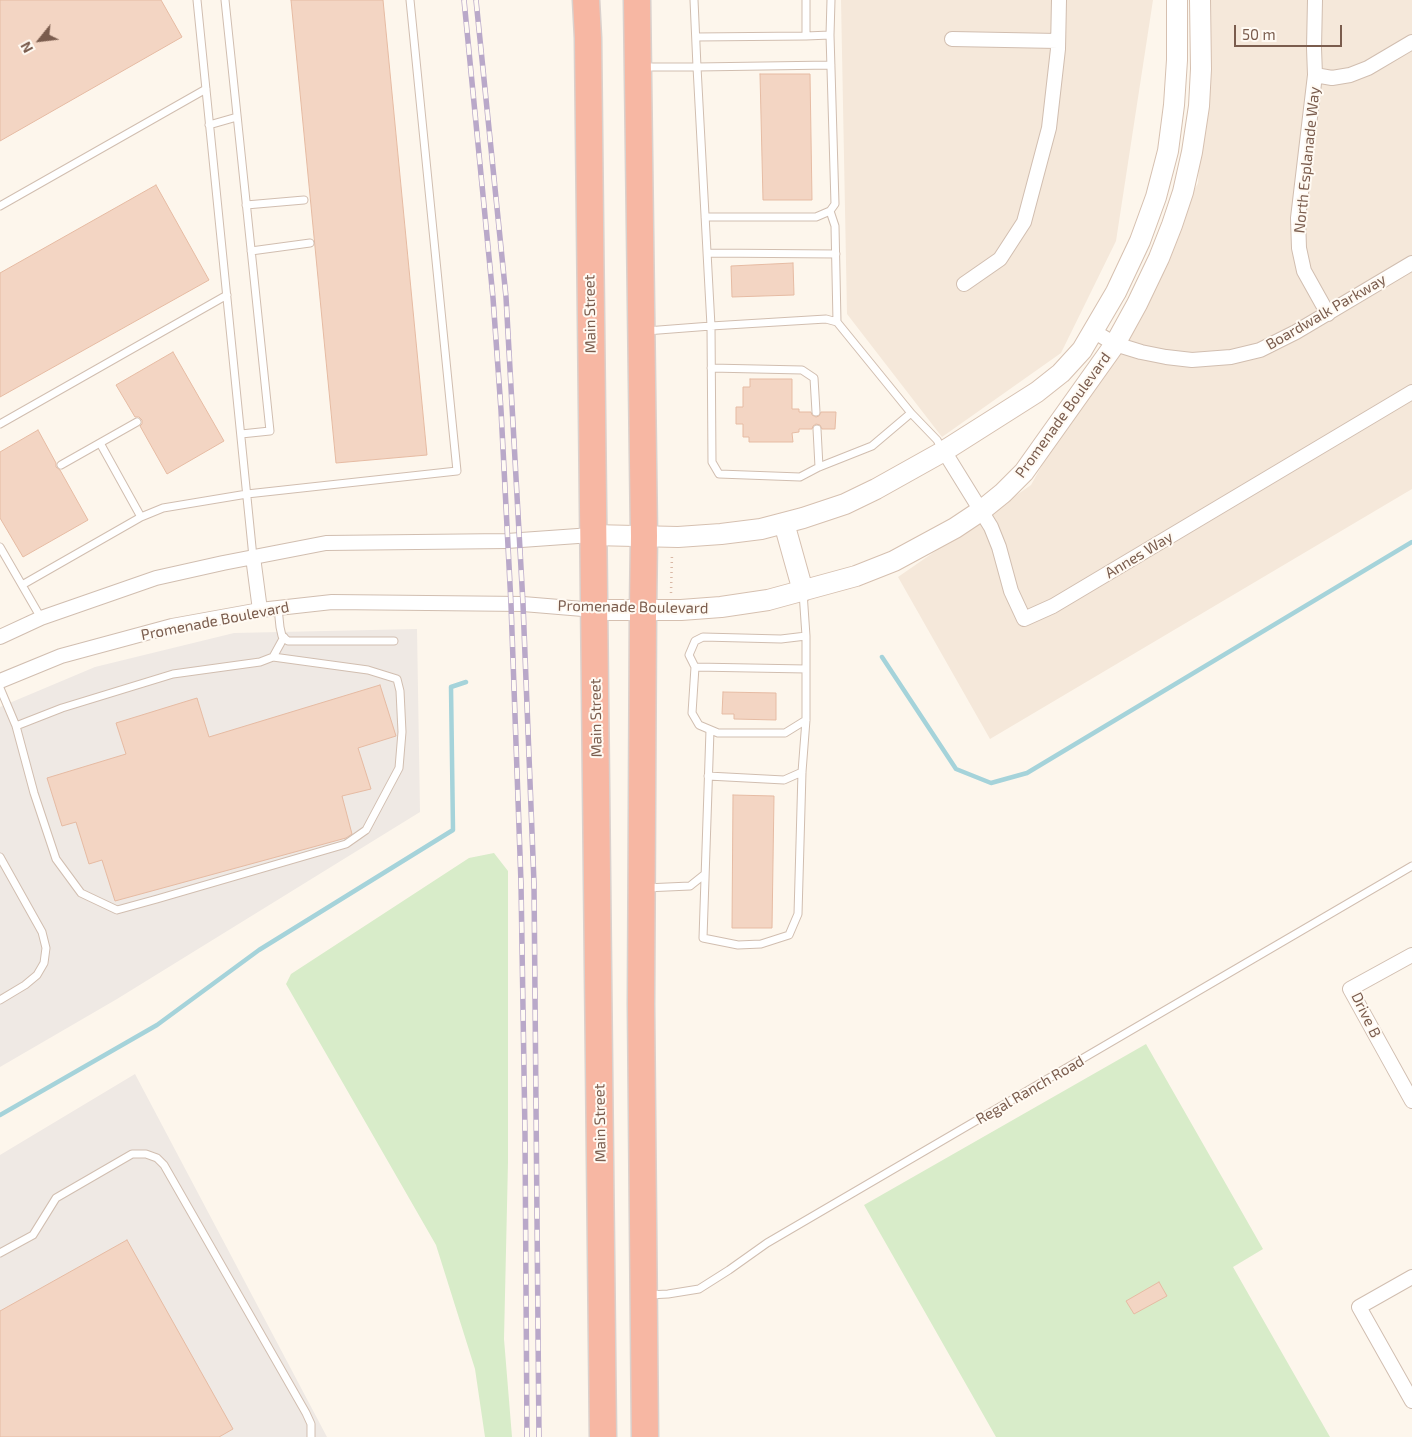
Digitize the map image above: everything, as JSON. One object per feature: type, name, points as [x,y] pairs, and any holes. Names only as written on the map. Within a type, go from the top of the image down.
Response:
[{"type":"highway","name":"Main Street","points":[[586,0],[603,1437]]},
{"type":"highway","points":[[636,0],[644,536],[642,610],[642,889],[645,1437]]},
{"type":"street","points":[[964,284],[1000,259],[1024,222],[1049,128],[1058,41],[1059,0]]},
{"type":"street","name":"Promenade Boulevard","points":[[0,636],[41,618],[156,578],[326,543],[508,541],[592,535],[678,537],[721,534],[761,529],[803,518],[845,504],[876,489],[944,451],[1037,392],[1061,373],[1082,350],[1120,283],[1140,241],[1156,197],[1168,151],[1174,105],[1177,60],[1177,0]]},
{"type":"street","name":"Promenade Boulevard","points":[[0,681],[61,656],[172,626],[260,610],[332,602],[523,604],[594,610],[642,610],[721,607],[768,600],[856,576],[894,561],[941,536],[982,510],[1024,472],[1115,344],[1137,304],[1172,225],[1183,192],[1192,152],[1199,106],[1201,69],[1200,0]]},
{"type":"street","name":"North Esplanade Way","points":[[1315,0],[1315,75],[1298,218],[1299,248],[1304,271],[1328,314]]},
{"type":"street","points":[[952,39],[1058,41]]},
{"type":"street","points":[[1315,75],[1332,78],[1350,75],[1368,68],[1412,42]]},
{"type":"street","name":"Boardwalk Parkway","points":[[1093,331],[1115,344],[1166,357],[1192,360],[1231,357],[1260,350],[1296,332],[1412,262]]},
{"type":"street","name":"Annes Way","points":[[944,451],[991,527],[999,547],[1011,590],[1024,619],[1054,606],[1412,392]]},
{"type":"street","points":[[784,523],[803,591]]},
{"type":"street","points":[[253,557],[260,610]]},
{"type":"street","name":"Drive B","points":[[1412,955],[1350,989],[1412,1101]]},
{"type":"street","points":[[1412,1277],[1358,1306],[1412,1401]]},
{"type":"lane","points":[[197,0],[253,557]]},
{"type":"lane","points":[[225,0],[270,431],[241,434]]},
{"type":"lane","points":[[22,585],[142,517],[163,508],[247,494],[457,471],[410,0]]},
{"type":"lane","points":[[694,0],[711,326],[712,462],[719,474],[800,477],[819,467],[872,446],[911,413]]},
{"type":"lane","points":[[806,0],[806,36]]},
{"type":"lane","points":[[705,217],[816,217],[830,211],[835,204],[830,35],[831,0]]},
{"type":"lane","points":[[696,37],[830,35]]},
{"type":"lane","points":[[638,68],[831,65]]},
{"type":"lane","points":[[0,206],[206,89]]},
{"type":"lane","points":[[210,125],[237,117]]},
{"type":"lane","points":[[246,205],[304,200]]},
{"type":"lane","points":[[830,211],[835,226],[837,322]]},
{"type":"lane","points":[[251,251],[310,243]]},
{"type":"lane","points":[[708,253],[836,254]]},
{"type":"lane","points":[[0,424],[227,296]]},
{"type":"lane","points":[[641,332],[826,319],[837,322],[911,413],[937,440],[944,451]]},
{"type":"lane","points":[[711,368],[802,370],[814,378],[816,412]]},
{"type":"lane","points":[[61,465],[137,422]]},
{"type":"lane","points":[[817,429],[819,467]]},
{"type":"lane","points":[[100,443],[142,517]]},
{"type":"lane","points":[[0,547],[41,618]]},
{"type":"lane","points":[[710,730],[703,938],[738,945],[761,944],[789,935],[798,914],[802,772],[806,720],[806,636],[803,591]]},
{"type":"lane","points":[[278,608],[282,636],[288,641],[394,641]]},
{"type":"lane","points":[[806,636],[781,639],[703,637],[695,641],[689,655],[695,667],[692,713],[699,726],[718,733],[785,733],[806,720]]},
{"type":"lane","points":[[273,657],[284,637]]},
{"type":"lane","points":[[0,688],[16,726],[34,793],[56,859],[81,893],[117,910],[346,844],[366,830],[399,768],[402,732],[400,691],[397,679],[368,670],[273,657],[260,662],[173,674],[62,708],[16,726]]},
{"type":"lane","points":[[695,667],[806,669]]},
{"type":"lane","points":[[708,776],[784,780],[802,772]]},
{"type":"lane","points":[[0,857],[42,932],[46,948],[44,963],[37,974],[25,986],[0,1000]]},
{"type":"lane","name":"Regal Ranch Road","points":[[643,1296],[700,1289],[767,1243],[1412,866]]},
{"type":"lane","points":[[642,889],[690,886],[705,874]]},
{"type":"lane","points":[[0,1253],[33,1235],[56,1198],[132,1154],[146,1154],[157,1158],[164,1165],[306,1413],[311,1424],[311,1437]]},
{"type":"path","points":[[671,549],[671,597]]},
{"type":"shaded area","points":[[841,0],[1153,0],[1116,241],[1061,353],[942,437],[847,314]]},
{"type":"shaded area","points":[[1208,0],[1412,0],[1412,489],[990,739],[898,577],[1031,485],[1198,183]]},
{"type":"shaded area","points":[[417,629],[420,812],[117,999],[0,1067],[0,707],[95,667],[234,633]]},
{"type":"shaded area","points":[[135,1074],[327,1437],[0,1437],[0,1155]]},
{"type":"green space","points":[[494,853],[508,871],[508,1162],[504,1339],[512,1437],[485,1437],[475,1369],[436,1245],[286,984],[291,974],[469,858]]},
{"type":"green space","points":[[1146,1044],[1263,1249],[1233,1267],[1330,1437],[996,1437],[864,1205]]},
{"type":"building","points":[[0,0],[161,0],[182,37],[0,141]]},
{"type":"building","points":[[291,0],[383,0],[427,455],[336,463]]},
{"type":"building","points":[[760,74],[810,74],[812,200],[763,200]]},
{"type":"building","points":[[156,185],[209,280],[0,397],[0,273]]},
{"type":"building","points":[[793,263],[794,295],[732,297],[731,266]]},
{"type":"building","points":[[173,352],[224,441],[167,474],[140,426],[142,420],[139,417],[135,417],[116,385]]},
{"type":"building","points":[[750,379],[792,379],[792,409],[799,409],[799,412],[811,412],[816,417],[821,412],[836,412],[835,429],[822,429],[820,425],[816,424],[812,429],[799,429],[799,432],[792,433],[793,442],[749,442],[749,437],[743,437],[743,424],[736,424],[736,407],[743,407],[743,387],[750,387]]},
{"type":"building","points":[[38,430],[56,463],[56,467],[60,470],[88,520],[23,557],[0,518],[0,452]]},
{"type":"building","points":[[380,685],[396,736],[358,748],[371,789],[342,796],[352,834],[346,838],[115,901],[102,860],[89,864],[76,822],[62,826],[47,778],[126,754],[116,723],[197,698],[209,737]]},
{"type":"building","points":[[723,692],[776,693],[776,720],[734,719],[734,714],[722,714]]},
{"type":"building","points":[[733,795],[774,796],[772,928],[732,928]]},
{"type":"building","points":[[127,1240],[233,1429],[219,1437],[0,1437],[0,1311]]},
{"type":"building","points":[[1159,1282],[1167,1296],[1134,1314],[1126,1301]]},
{"type":"waterway","points":[[882,657],[956,769],[991,783],[1027,773],[1412,542]]},
{"type":"waterway","points":[[0,1115],[157,1025],[259,950],[453,830],[451,687],[466,682]]},
{"type":"railway","points":[[464,0],[493,298],[511,604],[521,883],[527,1437]]},
{"type":"railway","points":[[476,0],[506,297],[523,604],[534,883],[539,1437]]}]
